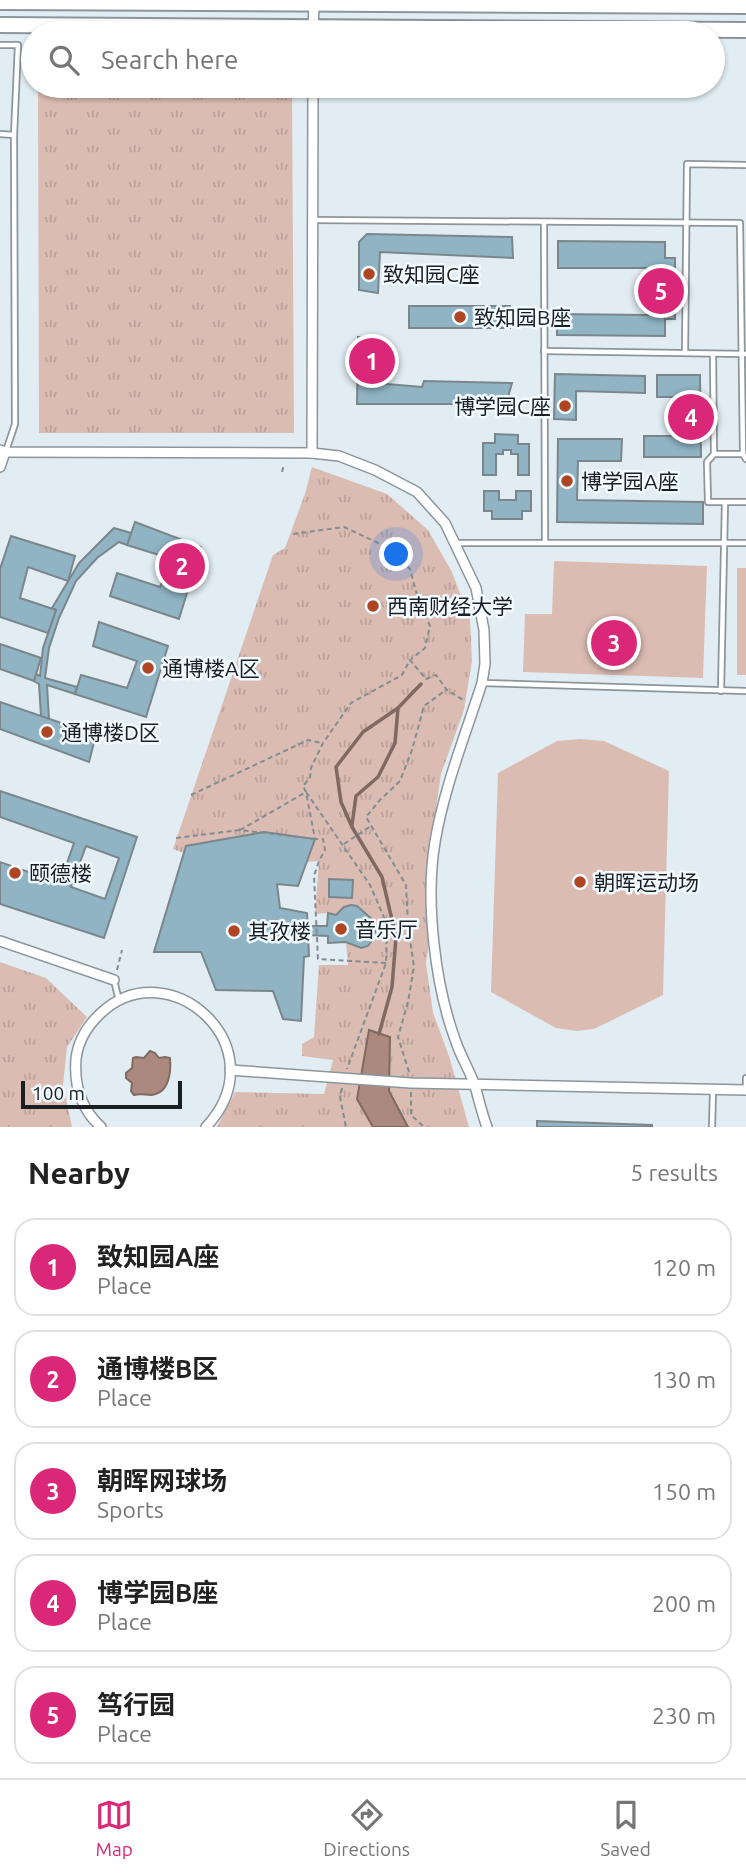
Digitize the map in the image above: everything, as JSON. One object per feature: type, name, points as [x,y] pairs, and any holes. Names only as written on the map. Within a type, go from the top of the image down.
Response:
[{"type":"main road","points":[[0,2],[746,6]]},
{"type":"main road","points":[[0,25],[21,25]]},
{"type":"main road","points":[[725,30],[746,30]]},
{"type":"street","points":[[313,21],[314,2]]},
{"type":"street","points":[[312,453],[313,98]]},
{"type":"street","points":[[0,467],[3,451],[312,453],[339,456],[375,470],[417,492],[445,523],[476,588],[484,630],[485,664],[475,707],[443,804],[435,845],[432,892],[434,942],[440,989],[455,1040],[474,1084],[487,1127]]},
{"type":"street","points":[[0,941],[114,980]]},
{"type":"street","points":[[101,1127],[84,1106],[78,1091],[75,1074],[83,1036],[104,1010],[119,1001],[145,993],[162,994],[187,1001],[210,1019],[220,1033],[227,1049],[230,1083],[217,1114],[206,1127]]},
{"type":"street","points":[[230,1070],[411,1083],[746,1090]]},
{"type":"lane","points":[[0,45],[18,45],[14,135],[15,424],[3,451]]},
{"type":"lane","points":[[0,134],[14,135]]},
{"type":"lane","points":[[685,353],[687,164],[746,165]]},
{"type":"lane","points":[[312,220],[740,223],[745,457],[714,454]]},
{"type":"lane","points":[[544,222],[545,543]]},
{"type":"lane","points":[[544,351],[744,354]]},
{"type":"lane","points":[[713,354],[714,454],[707,462],[708,502],[746,502]]},
{"type":"lane","points":[[721,691],[724,502]]},
{"type":"lane","points":[[455,543],[746,543]]},
{"type":"lane","points":[[482,683],[746,691]]},
{"type":"lane","points":[[114,980],[119,1001]]},
{"type":"lane","points":[[746,1078],[746,1090]]},
{"type":"lane","points":[[712,1127],[713,1090]]},
{"type":"path","points":[[293,534],[344,527],[389,548],[410,569],[418,599],[430,626],[425,648],[410,660],[402,675],[351,703],[323,743],[310,778],[303,786],[370,885],[387,924],[386,962],[343,1079],[340,1097],[346,1127]]},
{"type":"path","points":[[410,660],[426,679],[436,675],[447,690],[475,707]]},
{"type":"path","points":[[425,1127],[411,1115],[411,1083],[398,1037],[414,967],[406,885],[366,817],[400,781],[424,706],[447,690]]},
{"type":"path","points":[[191,794],[308,740],[323,743]]},
{"type":"path","points":[[240,830],[306,792]]},
{"type":"path","points":[[306,792],[315,839]]},
{"type":"path","points":[[343,845],[372,826]]},
{"type":"path","points":[[176,838],[240,830],[323,839],[325,850],[314,876],[318,959],[386,962]]},
{"type":"path","points":[[114,980],[122,950]]},
{"type":"green space","points":[[38,98],[292,98],[294,433],[39,433]]},
{"type":"green space","points":[[312,467],[387,494],[428,530],[452,572],[470,620],[472,661],[464,710],[441,774],[428,864],[433,917],[426,963],[433,1013],[449,1056],[469,1127],[217,1127],[235,1092],[324,1094],[333,1060],[302,1056],[302,1044],[314,1037],[319,965],[348,965],[346,942],[361,948],[369,944],[374,934],[374,921],[357,906],[344,907],[336,915],[315,914],[319,861],[307,862],[315,839],[264,832],[186,846],[184,853],[173,849],[273,555],[285,548]]},
{"type":"green space","points":[[554,561],[707,566],[703,678],[523,672],[525,614],[552,614]]},
{"type":"green space","points":[[737,568],[746,568],[746,675],[737,675]]},
{"type":"green space","name":"朝晖运动场","points":[[557,741],[604,741],[669,771],[663,995],[594,1029],[576,1031],[556,1028],[491,992],[498,773]]},
{"type":"green space","points":[[0,962],[46,978],[87,1017],[67,1047],[63,1085],[72,1127],[0,1127]]},
{"type":"shaded area","points":[[369,1030],[390,1037],[389,1091],[408,1127],[373,1127],[357,1099]]},
{"type":"shaded area","points":[[150,1051],[159,1058],[170,1058],[168,1081],[157,1093],[134,1095],[131,1091],[132,1083],[126,1078],[126,1073],[132,1068],[133,1058],[144,1058]]},
{"type":"building","name":"致知园C座","points":[[367,234],[512,237],[513,258],[380,252],[378,293],[359,290],[359,242]]},
{"type":"building","points":[[558,241],[665,242],[665,258],[675,258],[675,319],[665,319],[665,336],[557,335],[557,314],[648,315],[648,268],[558,268]]},
{"type":"building","name":"致知园B座","points":[[409,306],[510,306],[510,328],[409,328]]},
{"type":"building","points":[[358,337],[387,341],[387,384],[422,387],[424,381],[512,383],[506,404],[357,404]]},
{"type":"building","name":"博学园C座","points":[[555,374],[645,376],[645,393],[576,391],[576,420],[554,419]]},
{"type":"building","points":[[657,375],[700,375],[701,457],[644,457],[644,436],[682,436],[681,397],[657,397]]},
{"type":"building","points":[[495,434],[518,435],[518,444],[529,444],[529,475],[518,475],[518,454],[503,450],[503,454],[496,454],[496,475],[483,475],[483,443],[495,443]]},
{"type":"building","name":"博学园A座","points":[[558,439],[622,439],[621,461],[578,461],[577,500],[703,502],[703,524],[557,522]]},
{"type":"building","points":[[484,491],[499,491],[499,500],[516,500],[516,491],[531,491],[531,511],[522,511],[522,519],[492,519],[492,511],[484,511]]},
{"type":"building","points":[[135,522],[201,547],[179,619],[110,596],[117,573],[160,587],[172,559],[127,545]]},
{"type":"building","points":[[114,528],[131,533],[127,545],[119,542],[97,558],[76,581],[59,618],[49,648],[45,678],[77,687],[75,694],[47,685],[49,719],[41,716],[39,684],[34,681],[36,674],[40,676],[43,648],[56,610],[52,608],[79,563]]},
{"type":"building","points":[[11,536],[75,556],[68,581],[28,567],[20,598],[56,610],[48,633],[0,617],[0,569]]},
{"type":"building","name":"通博楼A区","points":[[99,622],[168,646],[146,717],[75,694],[81,675],[127,688],[137,661],[93,646]]},
{"type":"building","name":"通博楼D区","points":[[0,644],[41,658],[34,681],[0,669]]},
{"type":"building","name":"通博楼D区","points":[[0,702],[96,735],[89,762],[0,729]]},
{"type":"building","name":"颐德楼","points":[[0,791],[137,837],[104,938],[0,904],[0,862],[60,883],[74,843],[0,817]],"holes":[[[86,846],[119,858],[105,899],[71,887]]]},
{"type":"building","name":"其孜楼","points":[[264,832],[315,839],[298,886],[277,884],[280,908],[307,913],[309,956],[304,957],[301,1021],[283,1019],[273,991],[216,990],[201,952],[154,952],[186,846]]},
{"type":"building","points":[[329,879],[353,880],[352,898],[329,897]]},
{"type":"building","name":"音乐厅","points":[[357,906],[374,921],[375,932],[368,946],[361,948],[346,942],[328,943],[328,936],[308,935],[307,926],[327,926],[328,913],[336,915],[344,907]]},
{"type":"building","points":[[537,1121],[652,1125],[652,1127],[537,1127]]},
{"type":"waterway","points":[[379,1034],[392,987],[396,937],[382,877],[352,827],[341,802],[336,767],[363,732],[398,708],[421,684]]},
{"type":"waterway","points":[[352,825],[356,796],[378,777],[395,743],[398,708]]},
{"type":"place","name":"致知园C座","points":[[369,274]]},
{"type":"place","name":"笃行园","points":[[661,291]]},
{"type":"place","name":"致知园B座","points":[[460,317]]},
{"type":"place","name":"致知园A座","points":[[372,361]]},
{"type":"place","name":"博学园C座","points":[[565,406]]},
{"type":"place","name":"博学园B座","points":[[691,417]]},
{"type":"place","name":"博学园A座","points":[[567,481]]},
{"type":"place","name":"通博楼B区","points":[[182,566]]},
{"type":"place","name":"西南财经大学","points":[[373,606]]},
{"type":"place","name":"朝晖网球场","points":[[614,643]]},
{"type":"place","name":"通博楼A区","points":[[148,668]]},
{"type":"place","name":"通博楼D区","points":[[47,732]]},
{"type":"place","name":"颐德楼","points":[[15,873]]},
{"type":"place","name":"朝晖运动场","points":[[580,882]]},
{"type":"place","name":"音乐厅","points":[[341,929]]},
{"type":"place","name":"其孜楼","points":[[234,931]]}]
